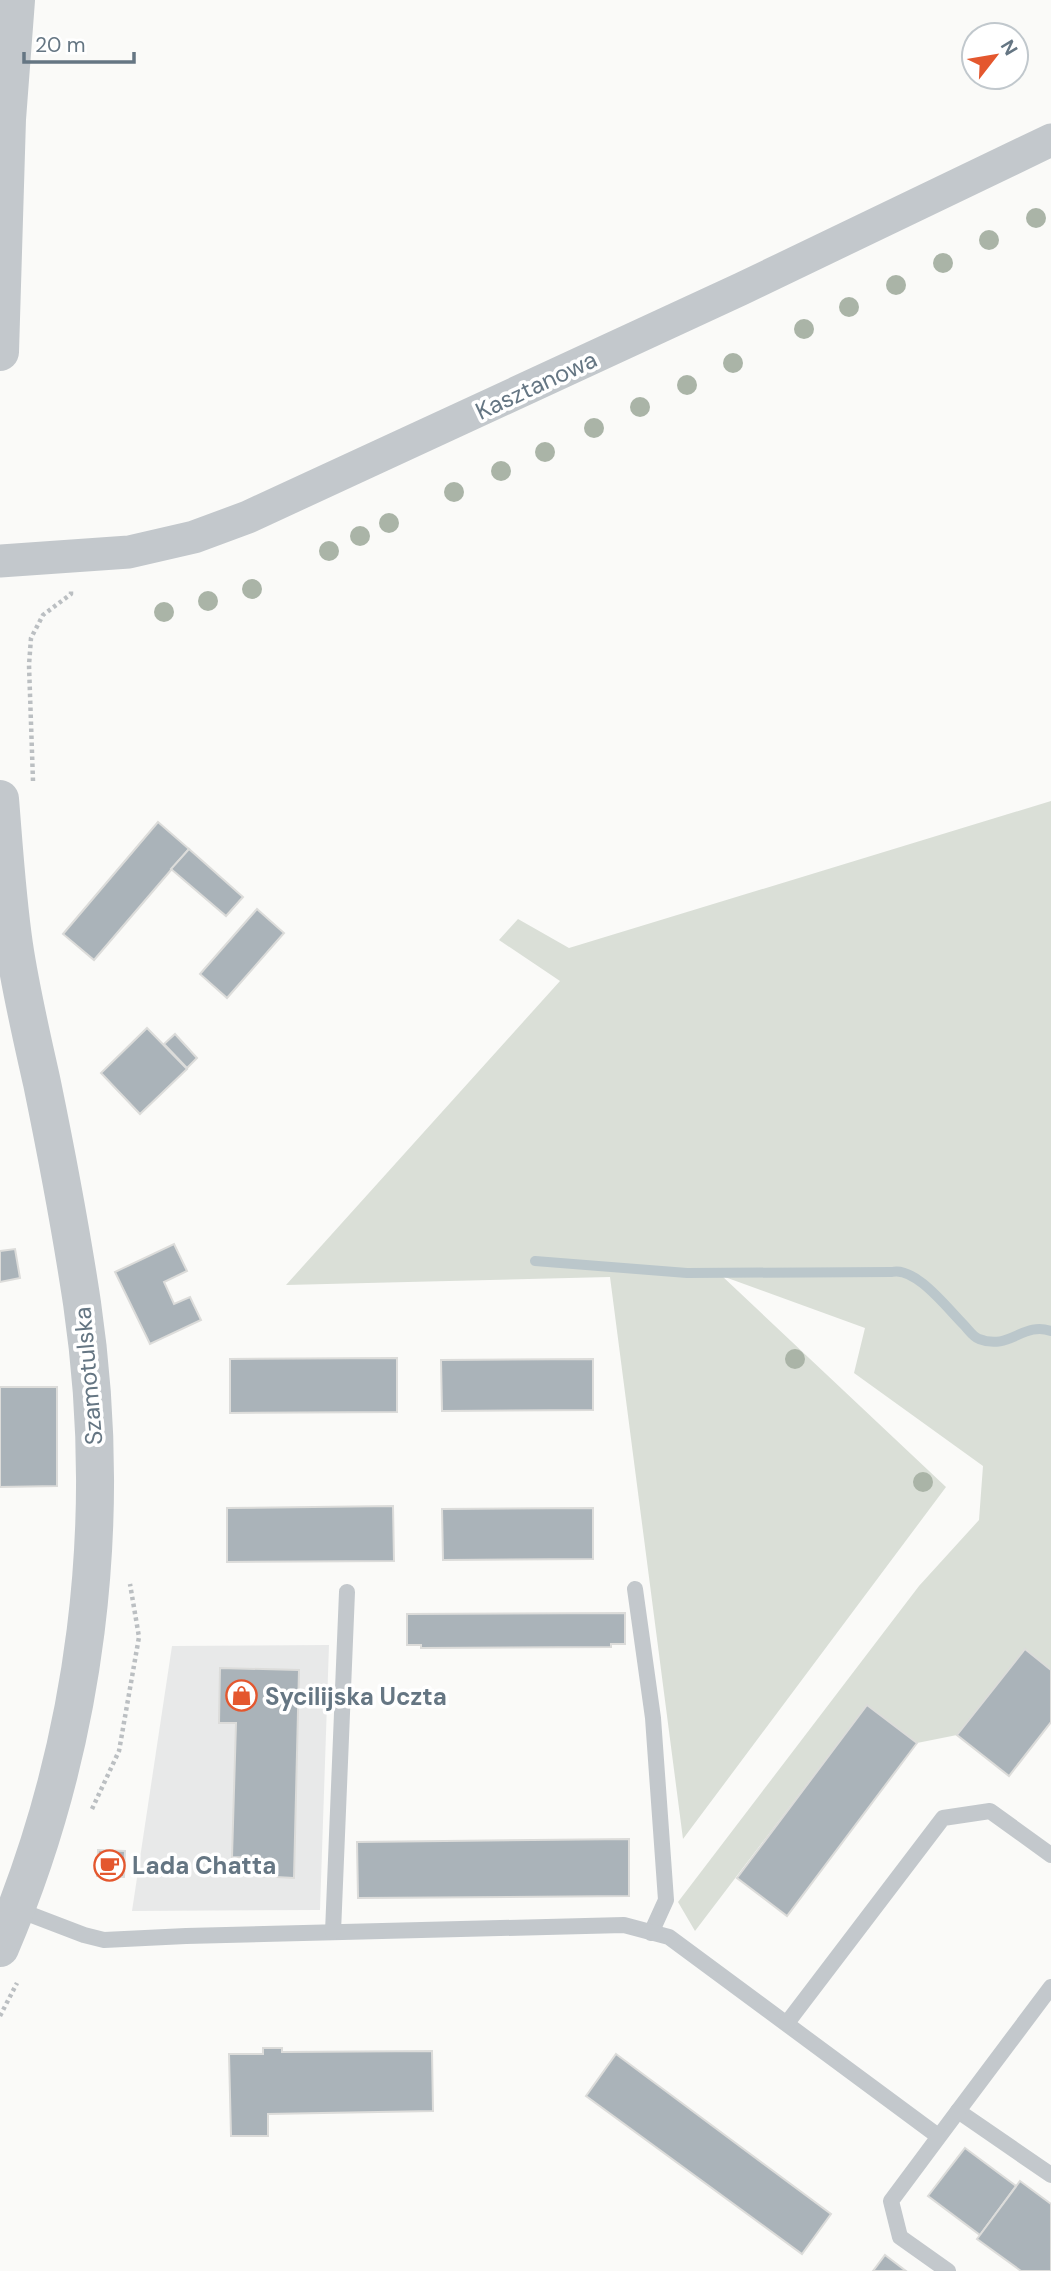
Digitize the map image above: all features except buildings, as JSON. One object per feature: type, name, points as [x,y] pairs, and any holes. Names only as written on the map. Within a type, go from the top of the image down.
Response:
[{"type":"street","points":[[0,352],[8,119],[16,0]]},
{"type":"street","name":"Kasztanowa","points":[[0,561],[129,552],[194,537],[248,517],[741,289],[1051,140]]},
{"type":"street","name":"Szamotulska","points":[[0,799],[14,945],[61,1174],[82,1306],[95,1455],[92,1577],[72,1722],[53,1799],[0,1948]]},
{"type":"lane","points":[[635,1589],[653,1718],[666,1900],[651,1933]]},
{"type":"lane","points":[[333,1932],[347,1592]]},
{"type":"lane","points":[[787,2023],[943,1818],[990,1811],[1051,1855]]},
{"type":"lane","points":[[16,1909],[104,1940],[624,1925],[669,1937],[938,2136]]},
{"type":"lane","points":[[948,2271],[900,2237],[891,2201],[1051,1987]]},
{"type":"lane","points":[[958,2111],[1051,2175]]},
{"type":"path","points":[[32,747],[29,665],[32,638],[43,615],[71,594]]},
{"type":"shaded area","points":[[1051,801],[1051,1670],[1025,1649],[957,1735],[917,1743],[867,1705],[695,1931],[678,1902],[919,1586],[979,1520],[983,1466],[854,1373],[865,1328],[722,1276],[946,1487],[683,1839],[610,1277],[286,1285],[560,981],[499,940],[518,919],[569,948]]},
{"type":"shaded area","points":[[329,1645],[320,1910],[132,1911],[172,1646]]},
{"type":"waterway","points":[[535,1261],[687,1273],[901,1272],[911,1275],[930,1290],[979,1339],[990,1342],[1032,1330],[1051,1331]]},
{"type":"place","name":"Sycilijska Uczta","points":[[242,1696]]},
{"type":"place","name":"Lada Chatta","points":[[109,1865]]}]
